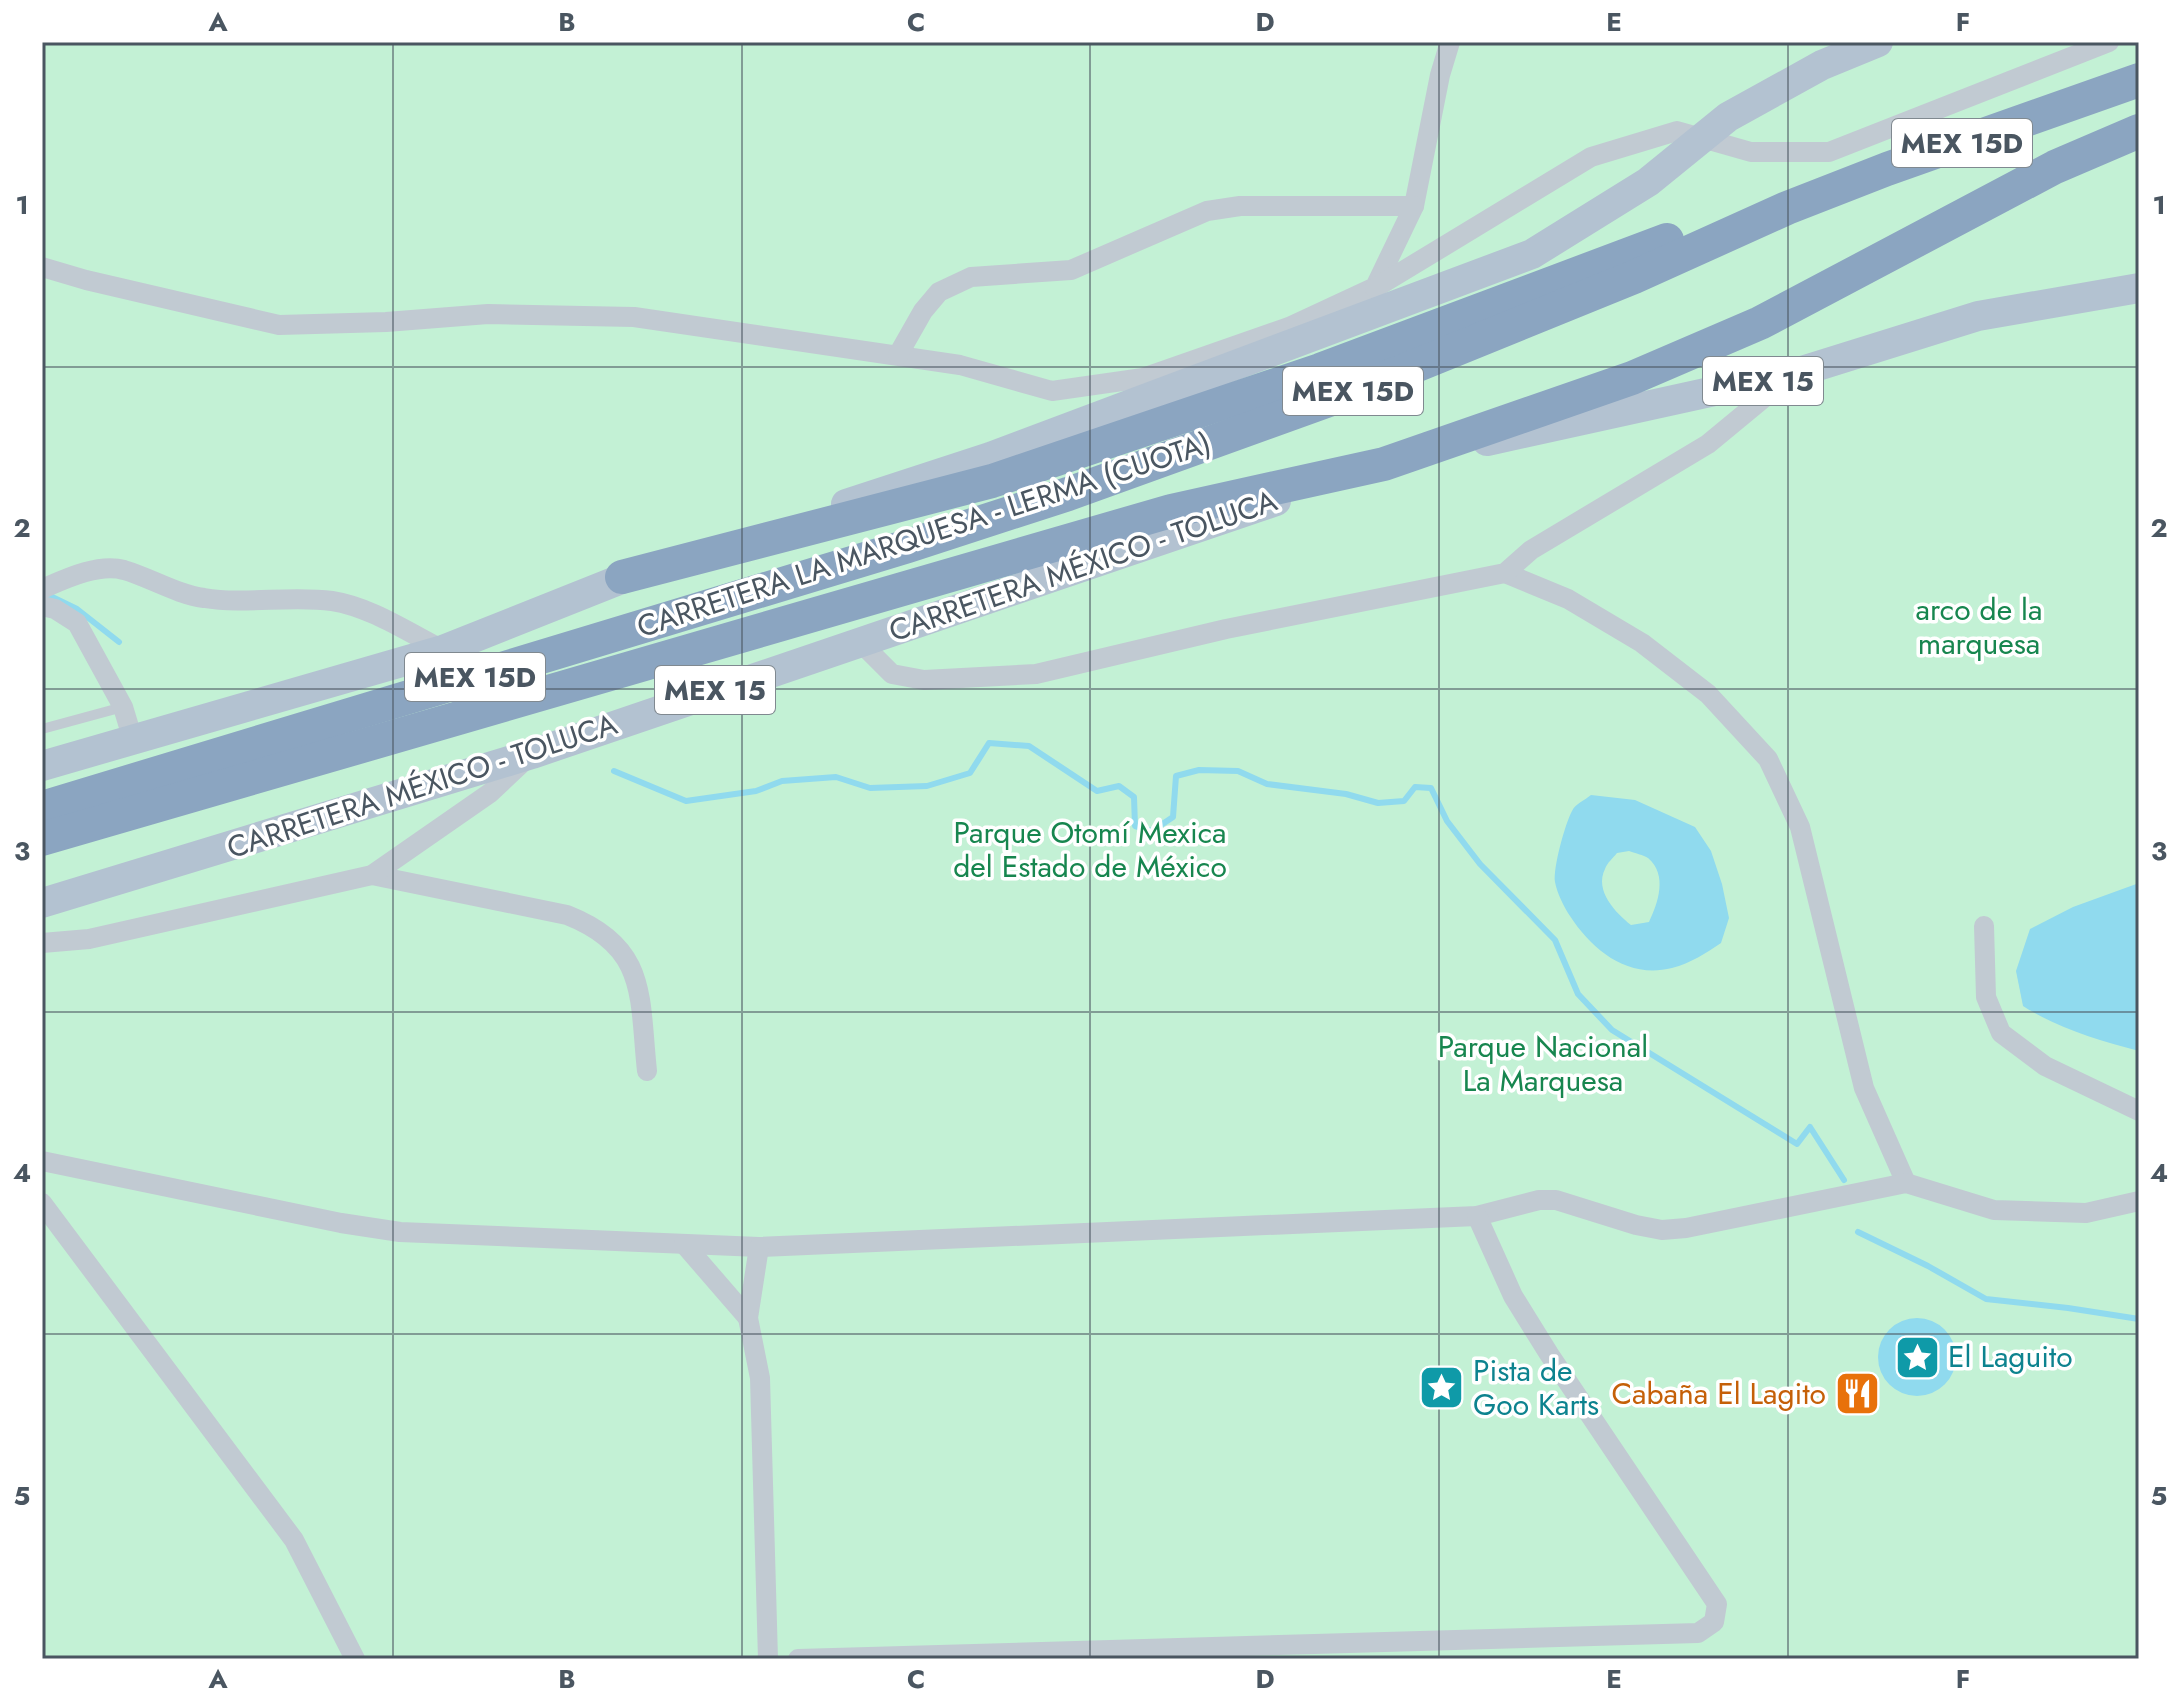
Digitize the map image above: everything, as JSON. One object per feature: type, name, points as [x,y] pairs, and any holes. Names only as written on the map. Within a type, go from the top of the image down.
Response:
[{"type":"highway","name":"MEX 15D","points":[[1787,208],[1887,169],[2139,80]]},
{"type":"highway","name":"MEX 15D","points":[[1384,464],[1632,378],[1760,323],[2055,167],[2139,131]]},
{"type":"highway","name":"CARRETERA LA MARQUESA - LERMA (CUOTA)","points":[[42,808],[908,546],[1068,494],[1351,392],[1634,277],[1787,208]]},
{"type":"highway","points":[[622,577],[992,481],[1320,370],[1689,232],[1787,208]]},
{"type":"highway","name":"CARRETERA LA MARQUESA - LERMA (CUOTA)","points":[[42,839],[1171,511],[1384,464]]},
{"type":"main road","points":[[42,766],[443,650],[622,577],[990,457],[1360,321],[1532,254],[1648,182],[1728,117],[1822,65],[1878,42]]},
{"type":"main road","name":"CARRETERA MÉXICO - TOLUCA","points":[[42,903],[532,754],[1384,464],[1792,374],[1978,316],[2139,288]]},
{"type":"street","points":[[1360,321],[1414,206],[1440,75],[1450,42]]},
{"type":"street","points":[[42,267],[279,325],[386,322],[488,314],[634,317],[960,365],[1052,391],[1143,378],[1289,327],[1375,287],[1591,157],[1677,131],[1751,152],[1829,152],[2109,42]]},
{"type":"street","points":[[1871,136],[1887,169]]},
{"type":"street","points":[[898,355],[923,311],[939,292],[971,277],[1071,270],[1207,211],[1240,206],[1414,206]]},
{"type":"street","points":[[860,642],[892,674],[924,680],[1036,674],[1226,629],[1505,573],[1531,550],[1708,444],[1792,374]]},
{"type":"street","points":[[42,589],[99,570],[122,569],[204,598],[332,601],[364,610],[443,650]]},
{"type":"street","points":[[1505,573],[1568,599],[1642,643],[1708,694],[1768,759],[1800,827],[1864,1088],[1906,1183]]},
{"type":"street","points":[[42,606],[55,609],[77,623],[123,707],[133,740]]},
{"type":"street","points":[[42,943],[89,939],[372,875],[490,793],[532,754]]},
{"type":"street","points":[[372,875],[567,915],[605,935],[631,964],[638,984],[647,1071]]},
{"type":"street","points":[[1984,926],[1986,997],[2001,1033],[2045,1066],[2139,1111]]},
{"type":"street","points":[[42,1161],[341,1223],[400,1232],[759,1247],[1477,1216],[1539,1200],[1556,1200],[1662,1230],[1686,1228],[1906,1183],[1958,1200],[2009,1211],[2086,1213],[2139,1201]]},
{"type":"street","points":[[42,1203],[294,1540],[355,1659]]},
{"type":"street","points":[[798,1659],[1698,1633],[1714,1622],[1717,1604],[1541,1342],[1513,1296],[1477,1216]]},
{"type":"street","points":[[684,1244],[748,1318]]},
{"type":"street","points":[[759,1247],[748,1318],[760,1378],[768,1659]]},
{"type":"lane","points":[[42,729],[123,707]]},
{"type":"green space","name":"Parque Nacional La Marquesa","points":[[42,42],[2139,42],[2139,1659],[42,1659]]},
{"type":"water","points":[[1591,795],[1635,800],[1695,827],[1711,851],[1722,884],[1729,918],[1721,943],[1672,968],[1641,969],[1613,959],[1579,929],[1557,891],[1555,875],[1569,817],[1575,806]],"holes":[[[1629,851],[1648,858],[1658,872],[1659,881],[1658,898],[1649,922],[1631,925],[1613,908],[1602,885],[1602,877],[1610,861],[1617,853]]]},
{"type":"water","points":[[2139,883],[2139,1051],[2065,1027],[2023,1006],[2016,971],[2030,929],[2073,907]]},
{"type":"water","points":[[1917,1318],[1932,1321],[1945,1329],[1953,1342],[1956,1357],[1953,1372],[1945,1385],[1932,1393],[1917,1396],[1902,1393],[1889,1385],[1881,1372],[1878,1357],[1881,1342],[1889,1329],[1902,1321]]},
{"type":"waterway","points":[[46,594],[77,609],[119,642]]},
{"type":"waterway","points":[[614,771],[686,801],[756,791],[782,781],[836,777],[870,788],[927,786],[970,773],[989,743],[1029,746],[1097,791],[1119,786],[1134,797],[1135,826],[1152,831],[1173,817],[1176,776],[1199,770],[1238,771],[1267,784],[1346,794],[1378,803],[1404,801],[1415,787],[1431,788],[1447,821],[1480,864],[1555,940],[1578,994],[1612,1030],[1797,1144],[1810,1127],[1844,1180]]},
{"type":"waterway","points":[[1858,1232],[1986,1299],[2139,1319]]},
{"type":"place","name":"El Laguito","points":[[1917,1357]]},
{"type":"place","name":"Pista de Goo Karts","points":[[1442,1388]]},
{"type":"place","name":"Cabaña El Lagito","points":[[1857,1394]]},
{"type":"park label","name":"arco de la marquesa","points":[[1979,627]]},
{"type":"park label","name":"Parque Otomí Mexica del Estado de México","points":[[1090,850]]}]
